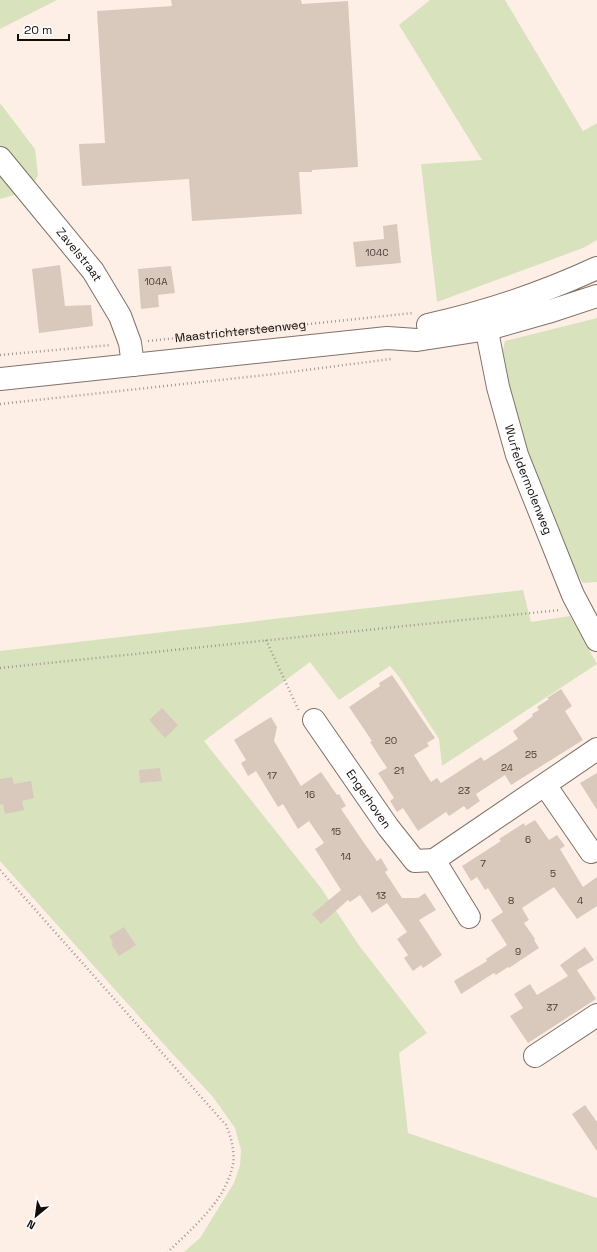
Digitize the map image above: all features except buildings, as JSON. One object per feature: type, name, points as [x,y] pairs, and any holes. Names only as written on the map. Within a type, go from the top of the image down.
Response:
[{"type":"street","name":"Zavelstraat","points":[[0,158],[93,271],[120,316],[130,343],[133,365]]},
{"type":"street","name":"Maastrichtersteenweg","points":[[486,320],[523,299],[596,270]]},
{"type":"street","name":"Maastrichtersteenweg","points":[[0,379],[387,338],[417,340],[486,320],[548,312],[597,296]]},
{"type":"street","name":"Wurfeldermolenweg","points":[[486,320],[498,387],[517,455],[578,607],[597,640]]},
{"type":"street","name":"Engerhoven","points":[[314,720],[388,827],[416,861],[434,860]]},
{"type":"street","points":[[469,917],[434,860],[597,749]]},
{"type":"street","points":[[544,786],[591,852]]},
{"type":"street","points":[[535,1056],[597,1015]]},
{"type":"path","name":"Maastrichtersteenweg","points":[[0,356],[415,313]]},
{"type":"path","points":[[0,404],[275,374]]},
{"type":"path","points":[[0,668],[578,607]]},
{"type":"path","points":[[266,640],[299,712],[314,720]]},
{"type":"path","points":[[0,870],[226,1125],[232,1141],[233,1163],[229,1179],[209,1212],[168,1252]]},
{"type":"green space","points":[[0,0],[57,0],[0,29]]},
{"type":"green space","points":[[430,0],[505,0],[583,131],[597,123],[597,240],[583,248],[437,302],[421,164],[482,160],[399,25]]},
{"type":"green space","points":[[0,103],[35,149],[38,175],[33,185],[0,146]]},
{"type":"green space","points":[[0,168],[21,193],[0,199]]},
{"type":"green space","points":[[597,318],[597,582],[583,583],[559,545],[528,458],[502,364],[505,341]]},
{"type":"green space","points":[[523,590],[531,622],[570,616],[597,664],[442,766],[439,739],[399,677],[390,666],[339,700],[310,662],[204,741],[321,888],[358,944],[427,1033],[399,1053],[408,1133],[597,1198],[597,1252],[184,1252],[200,1238],[234,1183],[240,1165],[241,1150],[235,1128],[213,1097],[0,861],[0,651]]}]
